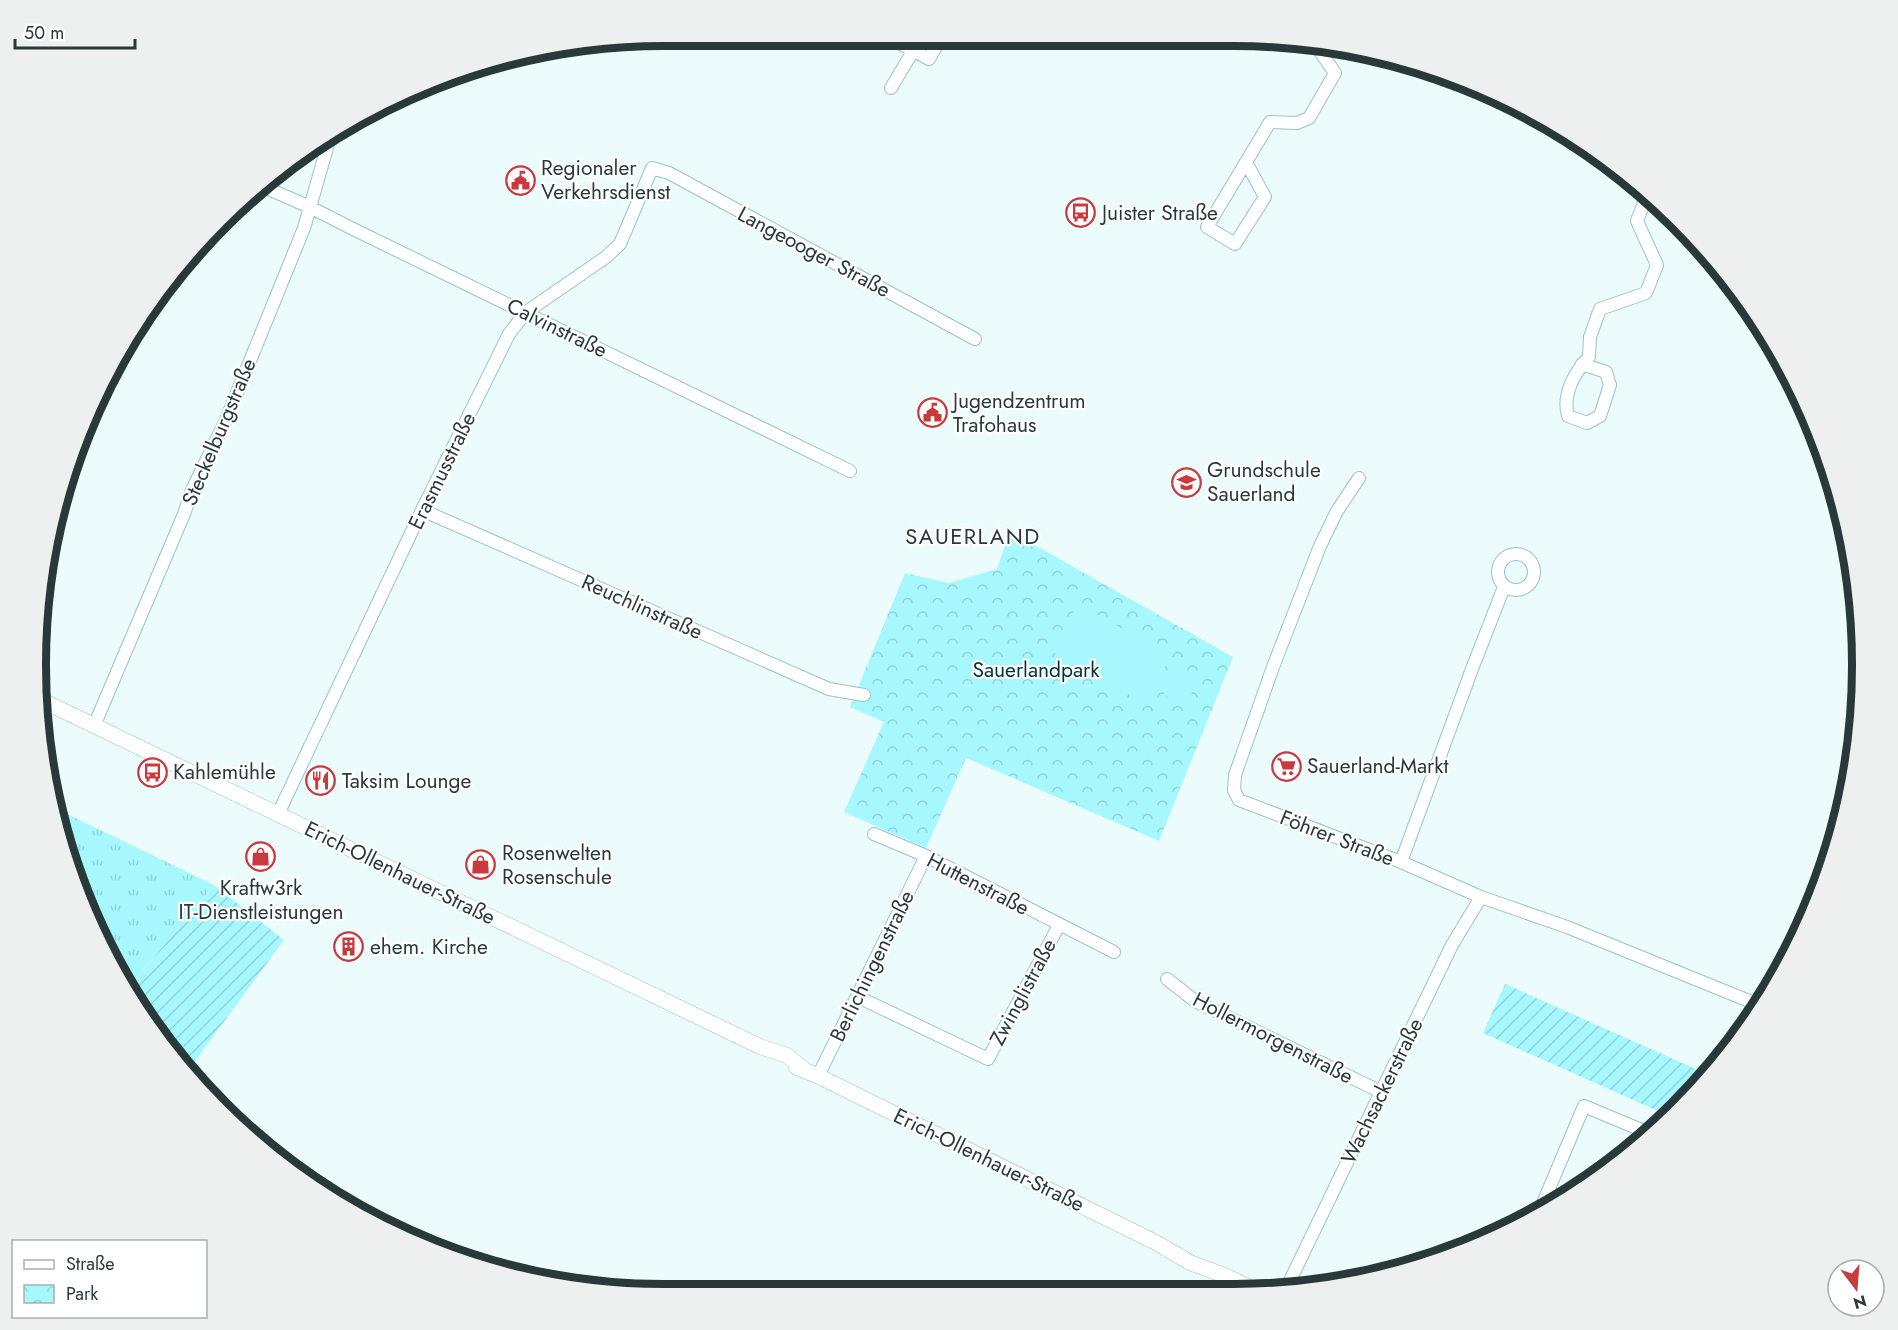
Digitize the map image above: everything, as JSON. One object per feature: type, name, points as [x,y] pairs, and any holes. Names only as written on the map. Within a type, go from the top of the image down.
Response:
[{"type":"street","points":[[906,47],[929,59],[936,47]]},
{"type":"street","points":[[891,88],[913,51]]},
{"type":"street","points":[[1246,162],[1264,197],[1235,244],[1207,227],[1246,162],[1270,122],[1297,123],[1309,118],[1335,74],[1321,53]]},
{"type":"street","name":"Steckelburgstraße","points":[[94,726],[184,514],[192,490],[225,420],[304,228],[327,147]]},
{"type":"street","name":"Erasmusstraße","points":[[278,814],[422,510],[509,334],[525,313],[615,250],[624,236],[652,168]]},
{"type":"street","name":"Langeooger Straße","points":[[652,168],[669,173],[975,339]]},
{"type":"street","name":"Calvinstraße","points":[[270,189],[310,207],[850,471]]},
{"type":"street","points":[[1582,364],[1606,372],[1610,385],[1600,416],[1587,423],[1568,416],[1564,404],[1576,372],[1582,364],[1589,357],[1590,337],[1600,309],[1646,293],[1657,265],[1637,221],[1644,203]]},
{"type":"street","name":"Föhrer Straße","points":[[1359,478],[1337,511],[1320,546],[1243,752],[1235,775],[1234,790],[1239,800],[1401,862],[1481,897],[1558,923],[1751,1002]]},
{"type":"street","name":"Reuchlinstraße","points":[[422,510],[819,685],[864,695]]},
{"type":"street","points":[[1401,862],[1504,586]]},
{"type":"street","name":"Erich-Ollenhauer-Straße","points":[[48,703],[761,1047],[786,1055],[811,1073],[1173,1252],[1194,1256],[1239,1283]]},
{"type":"street","name":"Huttenstraße","points":[[874,834],[926,856],[1113,952]]},
{"type":"street","name":"Berlichingenstraße","points":[[811,1073],[858,997],[926,856]]},
{"type":"street","name":"Wachsackerstraße","points":[[1290,1280],[1452,945],[1481,897]]},
{"type":"street","name":"Zwinglistraße","points":[[858,997],[988,1059],[1059,925]]},
{"type":"street","name":"Hollermorgenstraße","points":[[1167,979],[1195,1001],[1381,1092]]},
{"type":"street","points":[[1544,1200],[1584,1106],[1641,1130]]},
{"type":"green space","name":"Sauerlandpark","points":[[1010,531],[1233,657],[1159,841],[966,758],[926,848],[844,812],[884,722],[850,707],[905,573],[949,583],[997,569]]},
{"type":"green space","points":[[1078,604],[1171,655],[1145,703],[1052,652]]},
{"type":"green space","points":[[1178,672],[1184,673],[1192,681],[1192,693],[1184,701],[1178,702],[1172,701],[1164,693],[1163,687],[1164,681],[1172,673]]},
{"type":"green space","points":[[65,813],[214,885],[134,982],[110,939],[94,902],[79,864]]},
{"type":"green space","points":[[214,885],[284,940],[193,1064],[174,1042],[134,982]]},
{"type":"green space","points":[[1505,984],[1700,1071],[1660,1112],[1483,1033]]},
{"type":"place","name":"Regionaler Verkehrsdienst","points":[[520,180]]},
{"type":"place","name":"Juister Straße","points":[[1081,213]]},
{"type":"place","name":"Jugendzentrum Trafohaus","points":[[932,413]]},
{"type":"place","name":"Grundschule Sauerland","points":[[1186,482]]},
{"type":"place","name":"Sauerland-Markt","points":[[1286,766]]},
{"type":"place","name":"Kahlemühle","points":[[152,772]]},
{"type":"place","name":"Taksim Lounge","points":[[321,781]]},
{"type":"place","name":"Kraftw3rk IT-Dienstleistungen","points":[[261,857]]},
{"type":"place","name":"Rosenwelten Rosenschule","points":[[481,865]]},
{"type":"place","name":"ehem. Kirche","points":[[349,947]]},
{"type":"district","name":"SAUERLAND","points":[[973,536]]}]
